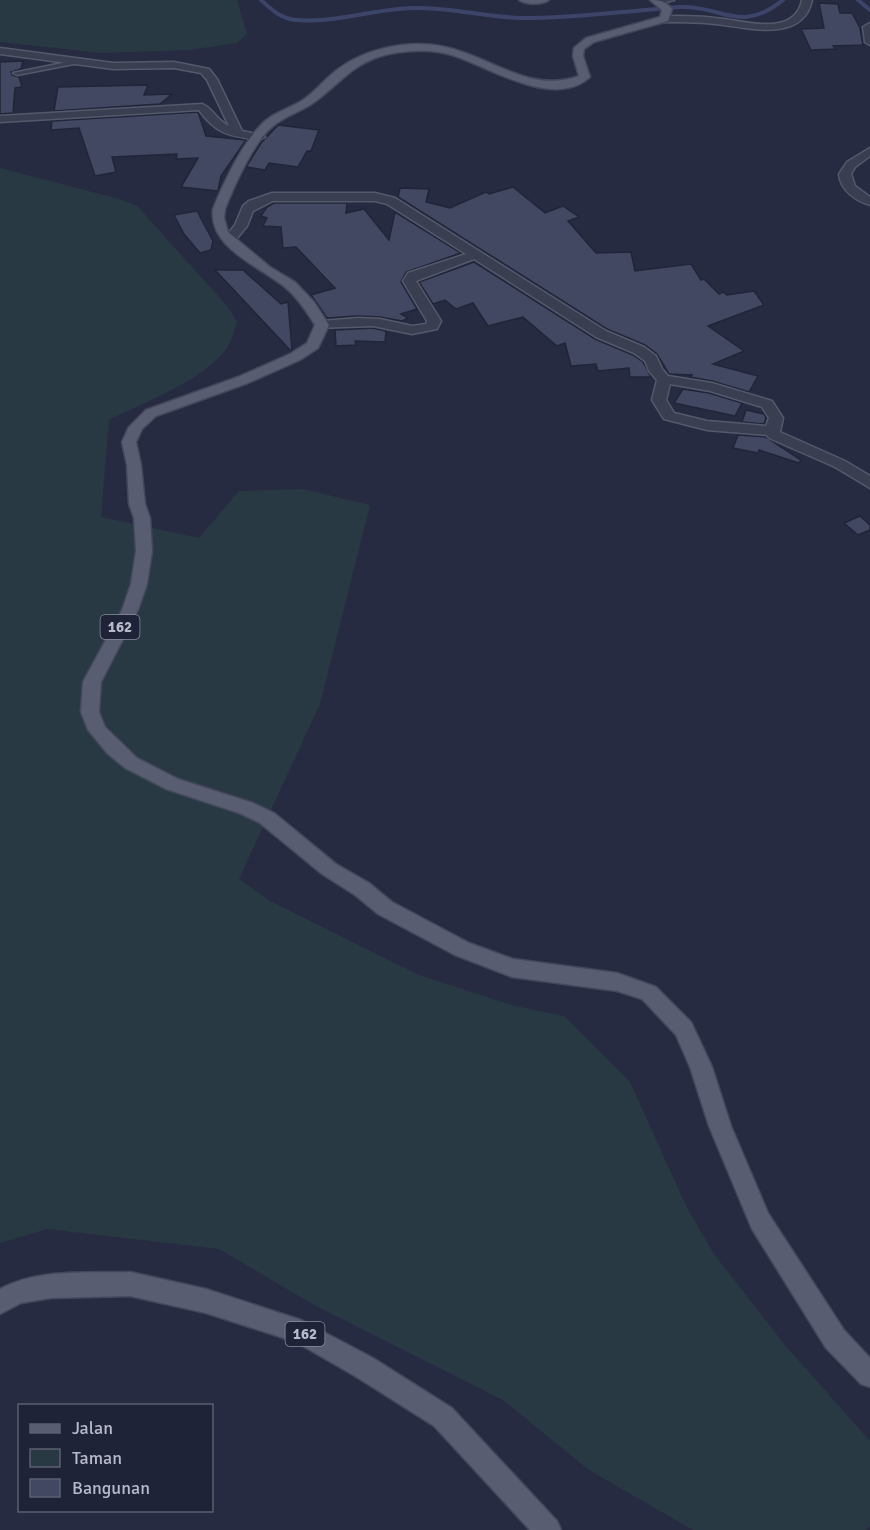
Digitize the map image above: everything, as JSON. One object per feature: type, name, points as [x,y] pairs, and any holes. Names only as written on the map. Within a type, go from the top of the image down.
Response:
[{"type":"main road","points":[[524,0],[544,0]]},
{"type":"main road","points":[[322,325],[309,305],[290,285],[265,270],[229,240],[219,225],[219,209],[265,127],[309,101],[345,69],[377,54],[413,48],[437,49],[479,62],[526,83],[561,86],[585,77],[577,52],[590,40],[664,19],[667,9],[661,0]]},
{"type":"main road","name":"162","points":[[322,325],[313,345],[295,357],[243,380],[151,413],[136,427],[129,442],[134,465],[137,504],[142,518],[144,551],[139,584],[130,610],[92,682],[90,712],[97,730],[131,763],[172,784],[246,808],[267,818],[329,869],[362,889],[385,908],[462,949],[512,969],[617,982],[649,993],[684,1029],[701,1067],[720,1126],[760,1221],[835,1339],[870,1375]]},
{"type":"main road","name":"162","points":[[0,1302],[18,1292],[51,1286],[130,1284],[206,1301],[301,1332],[364,1367],[443,1417],[548,1530]]},
{"type":"street","points":[[664,19],[712,20],[751,28],[768,28],[788,23],[801,14],[807,0]]},
{"type":"street","points":[[870,26],[867,35],[870,42]]},
{"type":"street","points":[[0,51],[113,66],[186,66],[205,71],[213,79],[238,134]]},
{"type":"street","points":[[0,119],[201,107],[215,124],[238,134],[260,137]]},
{"type":"street","points":[[870,151],[847,168],[845,174],[845,180],[852,190],[870,201]]},
{"type":"street","points":[[229,240],[241,226],[247,209],[253,204],[272,197],[375,197],[391,201],[601,334],[639,350],[651,358],[656,371],[664,380],[712,387],[767,404],[776,418],[772,431]]},
{"type":"street","points":[[322,325],[344,322],[379,323],[404,330],[423,330],[432,326],[434,321],[409,281],[419,274],[475,255]]},
{"type":"street","points":[[664,380],[659,400],[669,416],[687,423],[716,428],[772,431],[778,438],[840,464],[870,483]]},
{"type":"lane","points":[[17,73],[77,62]]},
{"type":"green space","points":[[0,0],[237,0],[247,34],[237,43],[190,50],[102,53],[0,42]]},
{"type":"green space","points":[[0,168],[119,199],[137,206],[228,307],[237,322],[227,348],[203,371],[172,390],[109,420],[101,517],[199,538],[239,491],[303,489],[370,505],[320,704],[239,879],[270,901],[419,975],[515,1006],[564,1016],[630,1082],[687,1208],[714,1254],[784,1344],[870,1441],[870,1526],[866,1530],[693,1530],[589,1470],[503,1400],[316,1306],[219,1249],[47,1229],[0,1243]]},
{"type":"building","points":[[819,3],[838,4],[840,13],[852,13],[860,28],[863,45],[833,46],[836,49],[811,50],[801,29],[824,28]]},
{"type":"building","points":[[23,61],[21,69],[11,72],[12,75],[19,77],[22,87],[15,88],[13,113],[0,114],[0,62]]},
{"type":"building","points":[[148,85],[144,95],[172,94],[160,104],[54,111],[58,87]]},
{"type":"building","points":[[198,112],[206,136],[246,140],[221,176],[218,191],[181,187],[198,158],[176,159],[177,154],[112,157],[116,172],[95,176],[79,128],[51,130],[52,121]]},
{"type":"building","points":[[278,125],[319,130],[311,151],[307,151],[298,167],[269,163],[265,170],[246,167],[261,143]]},
{"type":"building","points":[[513,187],[545,213],[563,206],[579,217],[568,221],[596,253],[631,252],[635,271],[691,264],[701,280],[704,279],[719,294],[754,291],[764,305],[708,326],[744,351],[713,364],[758,376],[749,392],[690,377],[692,375],[669,374],[657,354],[645,345],[607,329],[398,197],[400,188],[429,189],[426,202],[450,208],[486,192],[489,194]]},
{"type":"building","points":[[274,203],[347,203],[346,213],[364,209],[389,240],[395,212],[461,253],[406,272],[401,282],[417,309],[401,314],[408,318],[402,321],[358,316],[327,318],[311,295],[335,288],[296,247],[283,248],[281,227],[263,226],[267,218],[261,216],[267,207]]},
{"type":"building","points":[[197,211],[213,241],[211,250],[200,253],[184,234],[174,215]]},
{"type":"building","points":[[474,262],[595,339],[633,355],[643,362],[651,377],[630,377],[629,368],[598,371],[596,364],[571,366],[565,343],[557,346],[523,317],[488,326],[473,303],[456,309],[445,300],[433,304],[419,282]]},
{"type":"building","points":[[215,270],[243,270],[281,304],[288,302],[291,351]]},
{"type":"building","points":[[373,328],[386,331],[385,342],[355,341],[356,345],[336,346],[335,330]]},
{"type":"building","points":[[683,389],[709,393],[742,403],[735,416],[674,403]]},
{"type":"building","points":[[746,410],[764,414],[766,418],[764,424],[742,422]]},
{"type":"building","points":[[738,435],[766,437],[801,460],[799,463],[759,450],[758,453],[733,448]]},
{"type":"building","points":[[860,516],[870,525],[870,530],[858,535],[844,523]]},
{"type":"waterway","points":[[261,0],[277,13],[296,20],[340,18],[413,8],[541,18],[680,7],[743,17],[755,16],[783,0]]},
{"type":"waterway","points":[[858,0],[870,10]]}]
